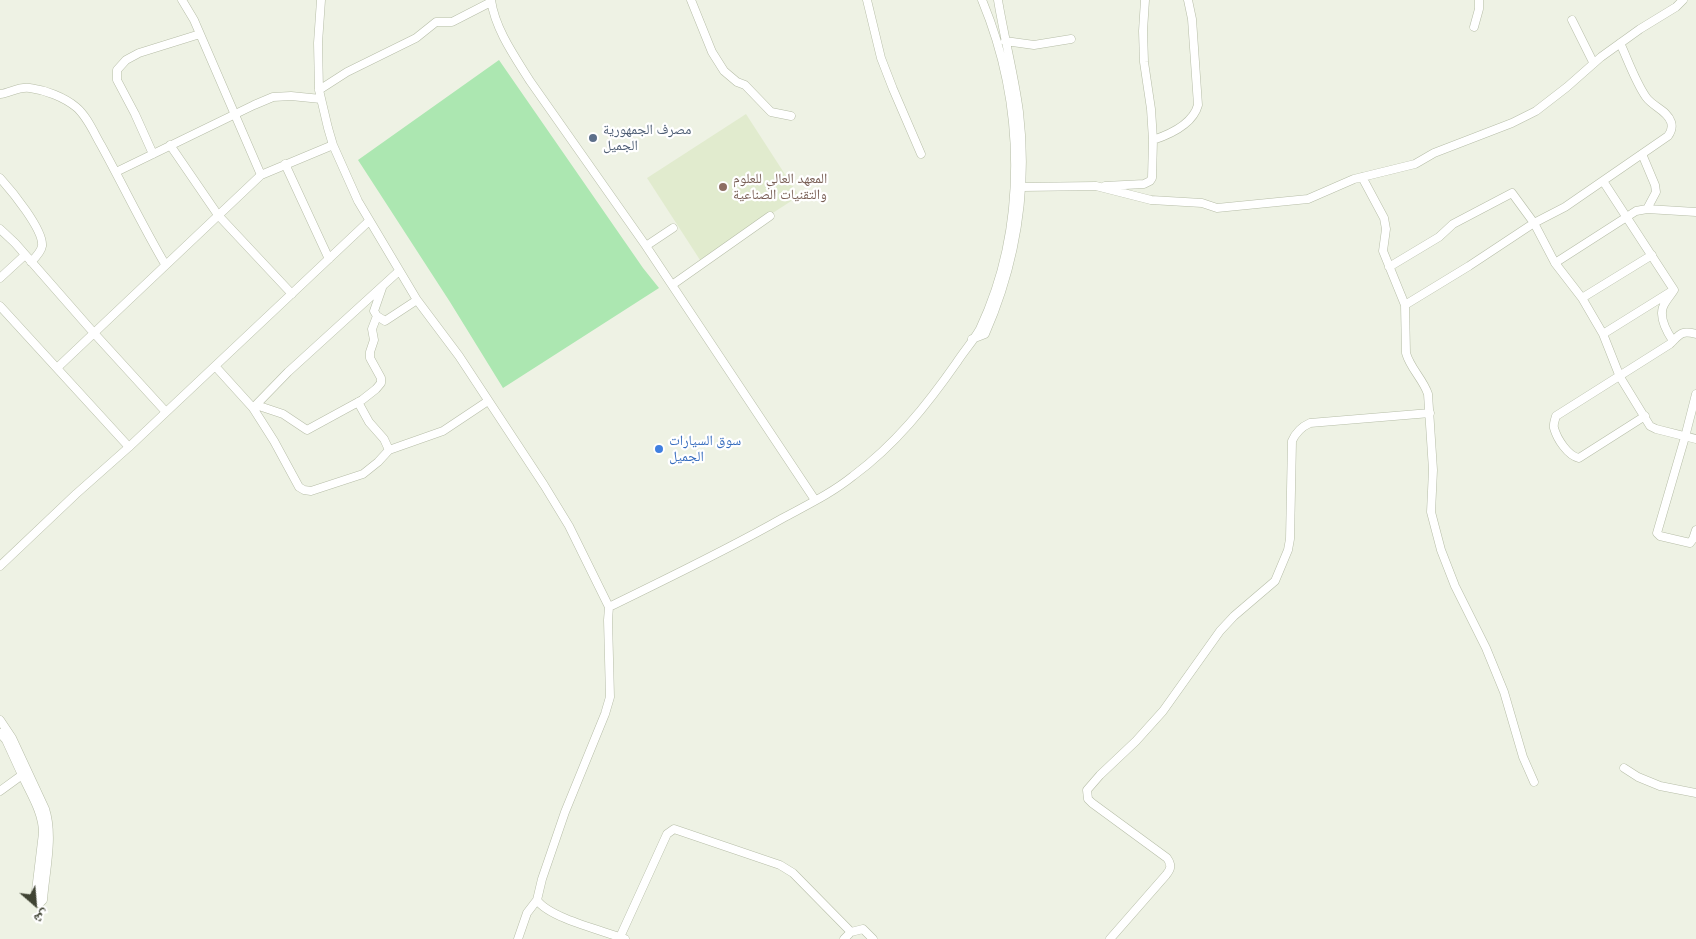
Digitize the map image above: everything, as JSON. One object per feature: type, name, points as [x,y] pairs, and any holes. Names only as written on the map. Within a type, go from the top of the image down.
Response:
[{"type":"street","points":[[182,0],[194,20],[261,175]]},
{"type":"street","points":[[321,0],[318,43],[319,90],[334,145],[358,200],[417,300],[459,356],[544,485],[569,526],[610,607],[608,620],[610,697],[605,714],[564,812],[537,900],[527,913],[518,939]]},
{"type":"street","points":[[691,0],[712,52],[724,71],[737,82],[745,85],[770,112],[791,116]]},
{"type":"street","points":[[867,0],[881,58],[921,154]]},
{"type":"street","points":[[610,607],[741,542],[854,476],[893,442],[916,418],[979,330],[998,282],[1010,226],[1016,162],[1015,110],[996,36],[982,0]]},
{"type":"street","points":[[972,339],[985,334],[1005,284],[1018,226],[1022,187],[1022,155],[998,0]]},
{"type":"street","points":[[1022,187],[1144,184],[1150,181],[1153,140],[1151,109],[1144,62],[1145,0]]},
{"type":"street","points":[[1153,140],[1163,137],[1188,122],[1198,105],[1192,19],[1188,0]]},
{"type":"street","points":[[1474,27],[1480,0]]},
{"type":"street","points":[[1096,186],[1152,200],[1202,203],[1217,208],[1224,208],[1308,198],[1362,177],[1407,167],[1424,160],[1434,153],[1520,119],[1542,106],[1567,87],[1593,62],[1676,7],[1683,0]]},
{"type":"street","points":[[319,90],[347,72],[416,38],[436,22],[452,22],[491,1],[497,21],[512,53],[530,81],[672,284],[814,500]]},
{"type":"street","points":[[1572,20],[1593,62]]},
{"type":"street","points":[[154,154],[136,114],[117,80],[117,70],[126,60],[139,54],[200,34]]},
{"type":"street","points":[[1005,41],[1034,45],[1071,39]]},
{"type":"street","points":[[1405,305],[1534,223],[1565,207],[1668,136],[1672,126],[1667,115],[1645,95],[1620,43]]},
{"type":"street","points":[[0,94],[28,87],[44,91],[77,108],[86,119],[116,172],[165,264]]},
{"type":"street","points":[[116,172],[272,97],[290,96],[321,99]]},
{"type":"street","points":[[170,145],[218,215],[292,294]]},
{"type":"street","points":[[57,368],[261,175],[334,145]]},
{"type":"street","points":[[1642,154],[1656,192],[1647,209]]},
{"type":"street","points":[[285,164],[329,259]]},
{"type":"street","points":[[1362,177],[1384,218],[1386,229],[1383,251],[1405,305],[1406,353],[1410,364],[1426,388],[1430,413],[1433,470],[1430,512],[1441,550],[1455,586],[1486,648],[1504,692],[1524,757],[1534,782]]},
{"type":"street","points":[[0,178],[28,212],[42,240],[41,250],[31,262]]},
{"type":"street","points":[[1603,180],[1674,290]]},
{"type":"street","points":[[1389,268],[1438,237],[1460,220],[1512,193],[1534,223],[1555,263],[1582,298],[1603,334],[1620,377],[1650,426],[1696,439]]},
{"type":"street","points":[[1555,263],[1636,211],[1647,209],[1696,212]]},
{"type":"street","points":[[672,284],[770,216]]},
{"type":"street","points":[[0,566],[369,221]]},
{"type":"street","points":[[646,246],[673,228]]},
{"type":"street","points":[[0,229],[166,412]]},
{"type":"street","points":[[0,278],[24,255]]},
{"type":"street","points":[[1582,298],[1652,255]]},
{"type":"street","points":[[255,407],[288,372],[399,271]]},
{"type":"street","points":[[382,286],[374,311],[377,316],[385,321],[417,300]]},
{"type":"street","points":[[1603,334],[1674,290]]},
{"type":"street","points":[[1673,341],[1666,331],[1663,320],[1663,308],[1674,290]]},
{"type":"street","points":[[0,306],[129,447]]},
{"type":"street","points":[[255,407],[283,414],[307,430],[358,402],[376,389],[380,384],[381,378],[370,358],[370,352],[374,340],[372,329],[377,316]]},
{"type":"street","points":[[1645,416],[1579,458],[1572,457],[1567,452],[1554,429],[1556,416],[1620,377],[1673,341],[1683,332],[1696,334]]},
{"type":"street","points":[[215,366],[255,407],[299,487],[311,492],[363,474],[389,450],[442,431],[488,400]]},
{"type":"street","points":[[1696,394],[1657,533],[1660,536],[1690,543],[1694,540],[1696,530]]},
{"type":"street","points":[[358,402],[369,422],[384,439],[389,450]]},
{"type":"street","points":[[1110,939],[1166,875],[1170,869],[1170,863],[1167,858],[1092,803],[1088,799],[1087,790],[1136,741],[1163,710],[1220,631],[1234,616],[1275,581],[1288,550],[1290,539],[1292,440],[1296,433],[1310,423],[1430,413]]},
{"type":"street","points":[[0,720],[12,738],[47,814],[49,832],[43,900],[40,904],[35,899],[43,833],[42,823],[38,809],[0,733]]},
{"type":"street","points":[[1624,768],[1660,786],[1696,793]]},
{"type":"street","points":[[0,791],[22,775]]},
{"type":"street","points":[[537,900],[549,911],[622,938],[667,834],[674,829],[762,859],[793,873],[851,932]]},
{"type":"street","points":[[844,939],[851,932],[863,929],[873,939]]},
{"type":"shaded area","name":"المعهد العالي للعلوم والتقنيات الصناعية","points":[[746,114],[799,196],[700,260],[647,178]]},
{"type":"green space","points":[[499,60],[643,268],[659,288],[503,388],[358,160]]},
{"type":"place","name":"مصرف الجمهورية الجميل","points":[[593,138]]},
{"type":"place","name":"المعهد العالي للعلوم والتقنيات الصناعية","points":[[723,187]]},
{"type":"place","name":"سوق السيارات الجميل","points":[[659,449]]}]
